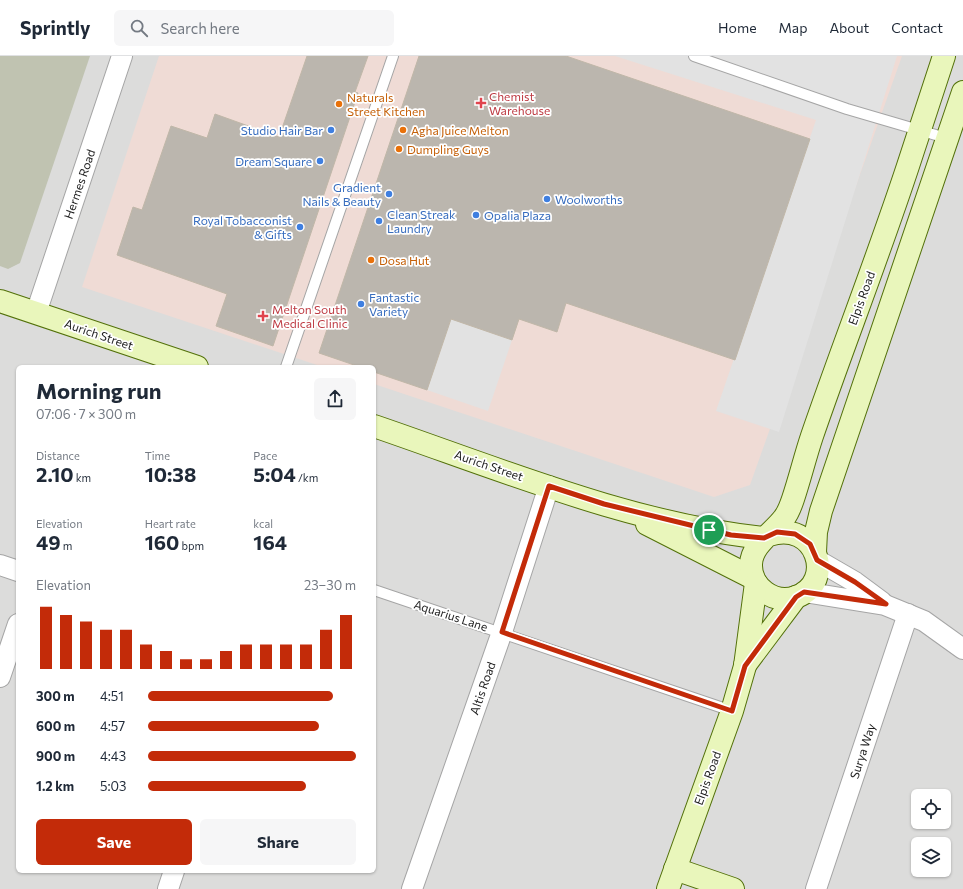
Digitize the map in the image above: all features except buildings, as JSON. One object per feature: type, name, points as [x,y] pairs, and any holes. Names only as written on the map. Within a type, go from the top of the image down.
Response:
[{"type":"street","name":"Hermes Road","points":[[36,313],[122,56]]},
{"type":"street","name":"Elpis Road","points":[[766,537],[786,516],[793,500],[811,438],[908,165],[944,56]]},
{"type":"street","points":[[800,594],[815,578],[818,570],[816,556],[816,532],[821,511],[946,138],[963,92]]},
{"type":"street","name":"Aurich Street","points":[[0,301],[191,365]]},
{"type":"street","name":"Aurich Street","points":[[376,427],[604,504],[731,535],[766,537]]},
{"type":"street","name":"Altis Road","points":[[412,889],[502,632],[549,486]]},
{"type":"street","name":"Aurich Street","points":[[604,504],[755,580]]},
{"type":"street","points":[[886,604],[800,594],[786,599],[769,595],[755,580],[751,565],[752,556],[756,548],[766,537],[782,532],[795,534],[807,541],[816,556],[886,604],[938,630],[963,649]]},
{"type":"street","points":[[0,565],[16,570]]},
{"type":"street","name":"Elpis Road","points":[[672,879],[732,711],[745,666],[748,627],[755,580]]},
{"type":"street","name":"Elpis Road","points":[[745,666],[800,594]]},
{"type":"street","name":"Surya Way","points":[[816,889],[908,614]]},
{"type":"street","points":[[0,677],[16,630]]},
{"type":"street","points":[[168,889],[173,873]]},
{"type":"street","points":[[672,879],[733,889]]},
{"type":"lane","points":[[287,365],[393,56]]},
{"type":"lane","points":[[694,56],[847,108],[946,138]]},
{"type":"lane","name":"Aquarius Lane","points":[[376,591],[732,711]]},
{"type":"shaded area","points":[[0,56],[963,56],[963,889],[0,889]]},
{"type":"shaded area","points":[[0,56],[90,56],[20,263],[8,269],[0,266]]},
{"type":"shaded area","name":"Opalia Plaza","points":[[159,56],[902,56],[750,485],[714,497],[376,385],[376,365],[317,365],[82,287]]},
{"type":"shaded area","points":[[615,56],[897,56],[779,432],[716,411],[816,120]]},
{"type":"shaded area","points":[[451,319],[512,340],[488,411],[427,390]]},
{"type":"place","name":"Chemist Warehouse","points":[[481,103]]},
{"type":"place","name":"Naturals Street Kitchen","points":[[339,104]]},
{"type":"place","name":"Studio Hair Bar","points":[[331,130]]},
{"type":"place","name":"Agha Juice Melton","points":[[403,130]]},
{"type":"place","name":"Dumpling Guys","points":[[399,149]]},
{"type":"place","name":"Dream Square","points":[[320,161]]},
{"type":"place","name":"Gradient Nails & Beauty","points":[[389,194]]},
{"type":"place","name":"Woolworths","points":[[547,199]]},
{"type":"place","name":"Opalia Plaza","points":[[476,215]]},
{"type":"place","name":"Clean Streak Laundry","points":[[379,221]]},
{"type":"place","name":"Royal Tobacconist & Gifts","points":[[300,227]]},
{"type":"place","name":"Dosa Hut","points":[[371,260]]},
{"type":"place","name":"Fantastic Variety","points":[[361,304]]},
{"type":"place","name":"Melton South Medical Clinic","points":[[263,316]]},
{"type":"route","points":[[549,486],[604,504],[709,530],[731,535],[764,538],[777,532],[795,534],[804,538],[810,544],[815,552],[817,560],[855,582],[886,604],[804,592],[796,597],[745,666],[732,711],[502,632],[535,535],[549,486]]}]
